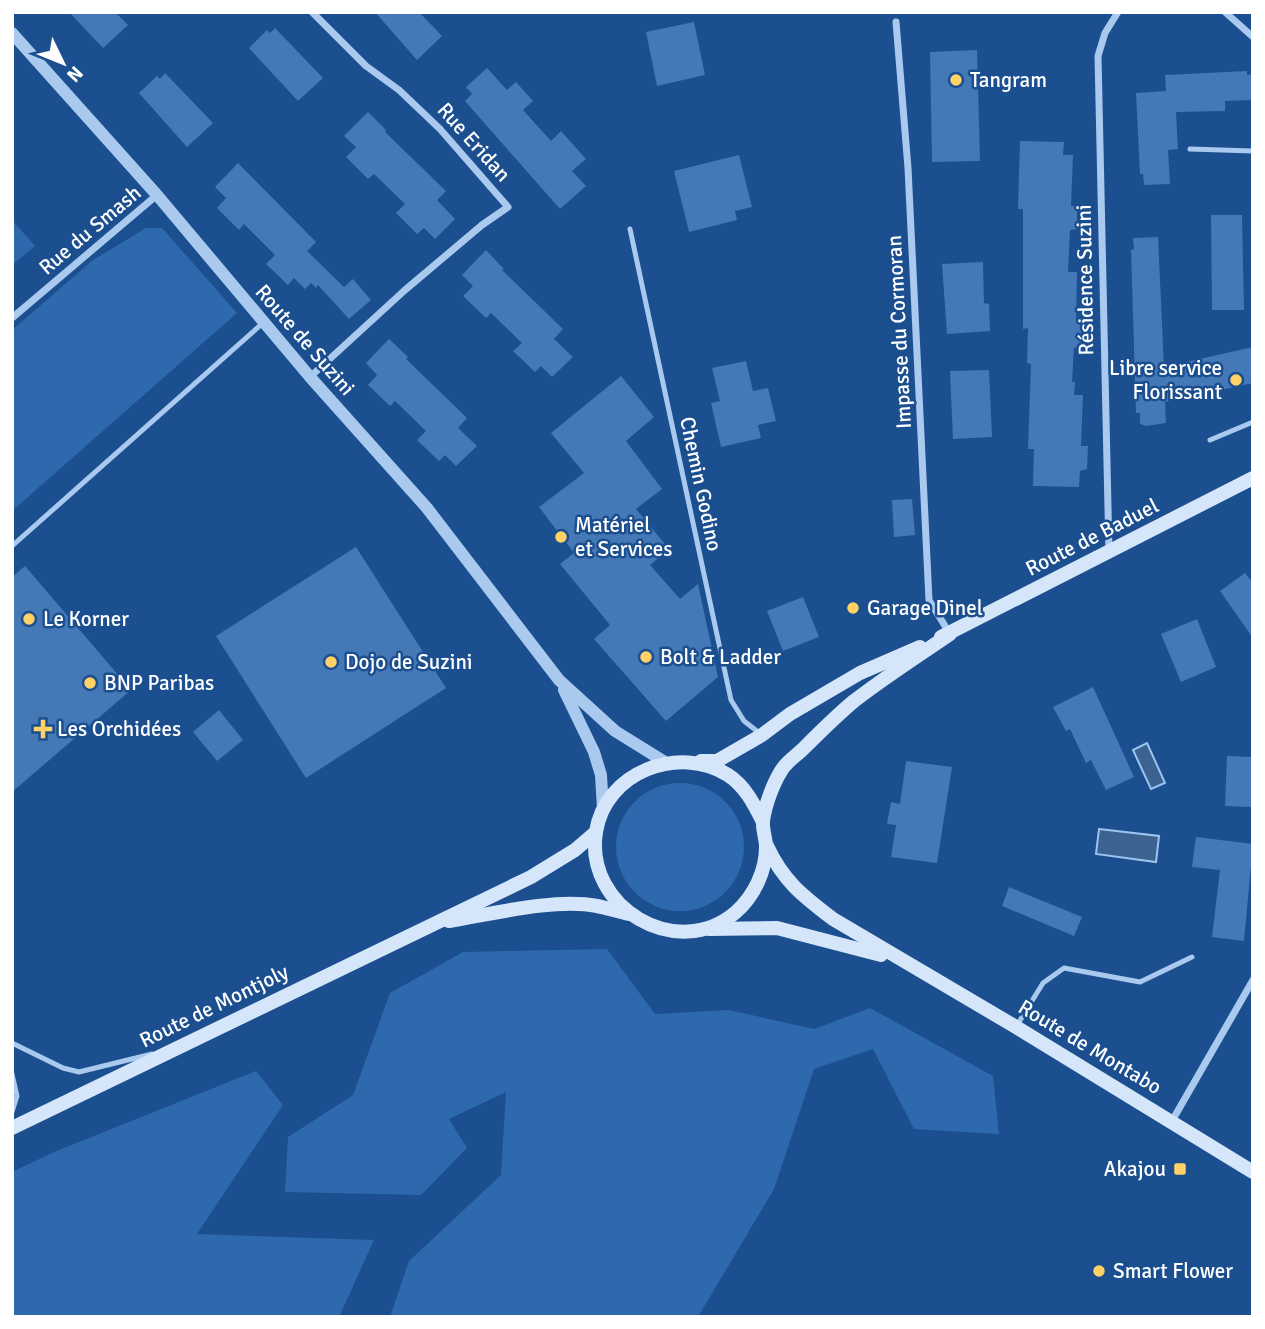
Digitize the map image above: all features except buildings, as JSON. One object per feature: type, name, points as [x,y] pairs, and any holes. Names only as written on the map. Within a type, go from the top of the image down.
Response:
[{"type":"main road","name":"Route de Baduel","points":[[693,762],[717,761],[860,673],[950,634],[1253,478]]},
{"type":"main road","name":"Route de Baduel","points":[[763,821],[782,769],[792,758],[855,701],[950,634]]},
{"type":"main road","points":[[665,762],[693,762],[728,775],[749,795],[763,821],[766,845],[764,866],[752,893],[735,913],[704,929],[681,931],[653,928],[630,915],[610,893],[596,867],[596,832],[603,809],[615,791],[635,774],[665,762]]},
{"type":"main road","name":"Route de Montjoly","points":[[12,1128],[434,924],[556,862],[596,832]]},
{"type":"main road","name":"Route de Montabo","points":[[766,845],[777,868],[809,901],[833,919],[1017,1027],[1253,1172]]},
{"type":"main road","name":"Route de Montjoly","points":[[434,924],[528,907],[570,905],[596,905],[630,915]]},
{"type":"main road","name":"Route de Montabo","points":[[704,929],[777,928],[902,961]]},
{"type":"street","name":"Rue Eridan","points":[[310,377],[405,290],[482,225],[508,207],[433,122],[398,90],[366,66],[312,12]]},
{"type":"street","name":"Résidence Suzini","points":[[1109,552],[1098,56],[1105,33],[1118,12]]},
{"type":"street","points":[[1225,12],[1253,37]]},
{"type":"street","name":"Impasse du Cormoran","points":[[896,22],[908,168],[929,600],[950,634]]},
{"type":"street","name":"Route de Suzini","points":[[12,33],[158,195],[310,377],[427,508],[559,680],[605,723],[665,762]]},
{"type":"street","name":"Rue du Smash","points":[[12,318],[158,195]]},
{"type":"street","name":"Route de Suzini","points":[[559,680],[594,752],[601,775],[603,809]]},
{"type":"street","points":[[1172,1121],[1253,979]]},
{"type":"lane","points":[[1190,149],[1253,151]]},
{"type":"lane","name":"Chemin Godino","points":[[630,229],[731,700],[744,721],[762,735]]},
{"type":"lane","points":[[12,546],[264,322]]},
{"type":"lane","points":[[1210,440],[1253,422]]},
{"type":"lane","points":[[1017,1027],[1044,983],[1064,968],[1140,982],[1192,957]]},
{"type":"lane","points":[[12,1043],[63,1068],[79,1072],[172,1049]]},
{"type":"lane","points":[[12,1074],[17,1096],[12,1112]]},
{"type":"shaded area","points":[[12,220],[35,246],[12,265]]},
{"type":"shaded area","points":[[146,228],[162,228],[237,313],[12,511],[12,330],[93,260]]},
{"type":"shaded area","points":[[1147,743],[1165,783],[1151,789],[1133,750]]},
{"type":"shaded area","points":[[680,783],[704,788],[725,802],[739,823],[744,847],[739,871],[725,892],[704,906],[680,911],[656,906],[635,892],[621,871],[616,847],[621,823],[635,802],[656,788]]},
{"type":"shaded area","points":[[1099,829],[1159,836],[1156,862],[1096,854]]},
{"type":"shaded area","points":[[607,949],[655,1014],[729,1010],[814,1029],[870,1008],[993,1076],[999,1134],[914,1129],[873,1049],[814,1069],[774,1189],[698,1317],[390,1317],[409,1261],[501,1175],[506,1092],[449,1119],[467,1148],[421,1195],[285,1192],[288,1137],[353,1095],[390,993],[463,952]]},
{"type":"shaded area","points":[[256,1071],[283,1105],[197,1234],[374,1240],[339,1317],[12,1317],[12,1172],[54,1152]]},
{"type":"place","name":"Tangram","points":[[956,80]]},
{"type":"place","name":"Libre service Florissant","points":[[1236,380]]},
{"type":"place","name":"Matériel et Services","points":[[561,537]]},
{"type":"place","name":"Garage Dinel","points":[[853,608]]},
{"type":"place","name":"Le Korner","points":[[29,619]]},
{"type":"place","name":"Bolt & Ladder","points":[[646,657]]},
{"type":"place","name":"Dojo de Suzini","points":[[331,662]]},
{"type":"place","name":"BNP Paribas","points":[[90,683]]},
{"type":"place","name":"Les Orchidées","points":[[43,729]]},
{"type":"place","name":"Akajou","points":[[1180,1169]]},
{"type":"place","name":"Smart Flower","points":[[1099,1271]]}]
